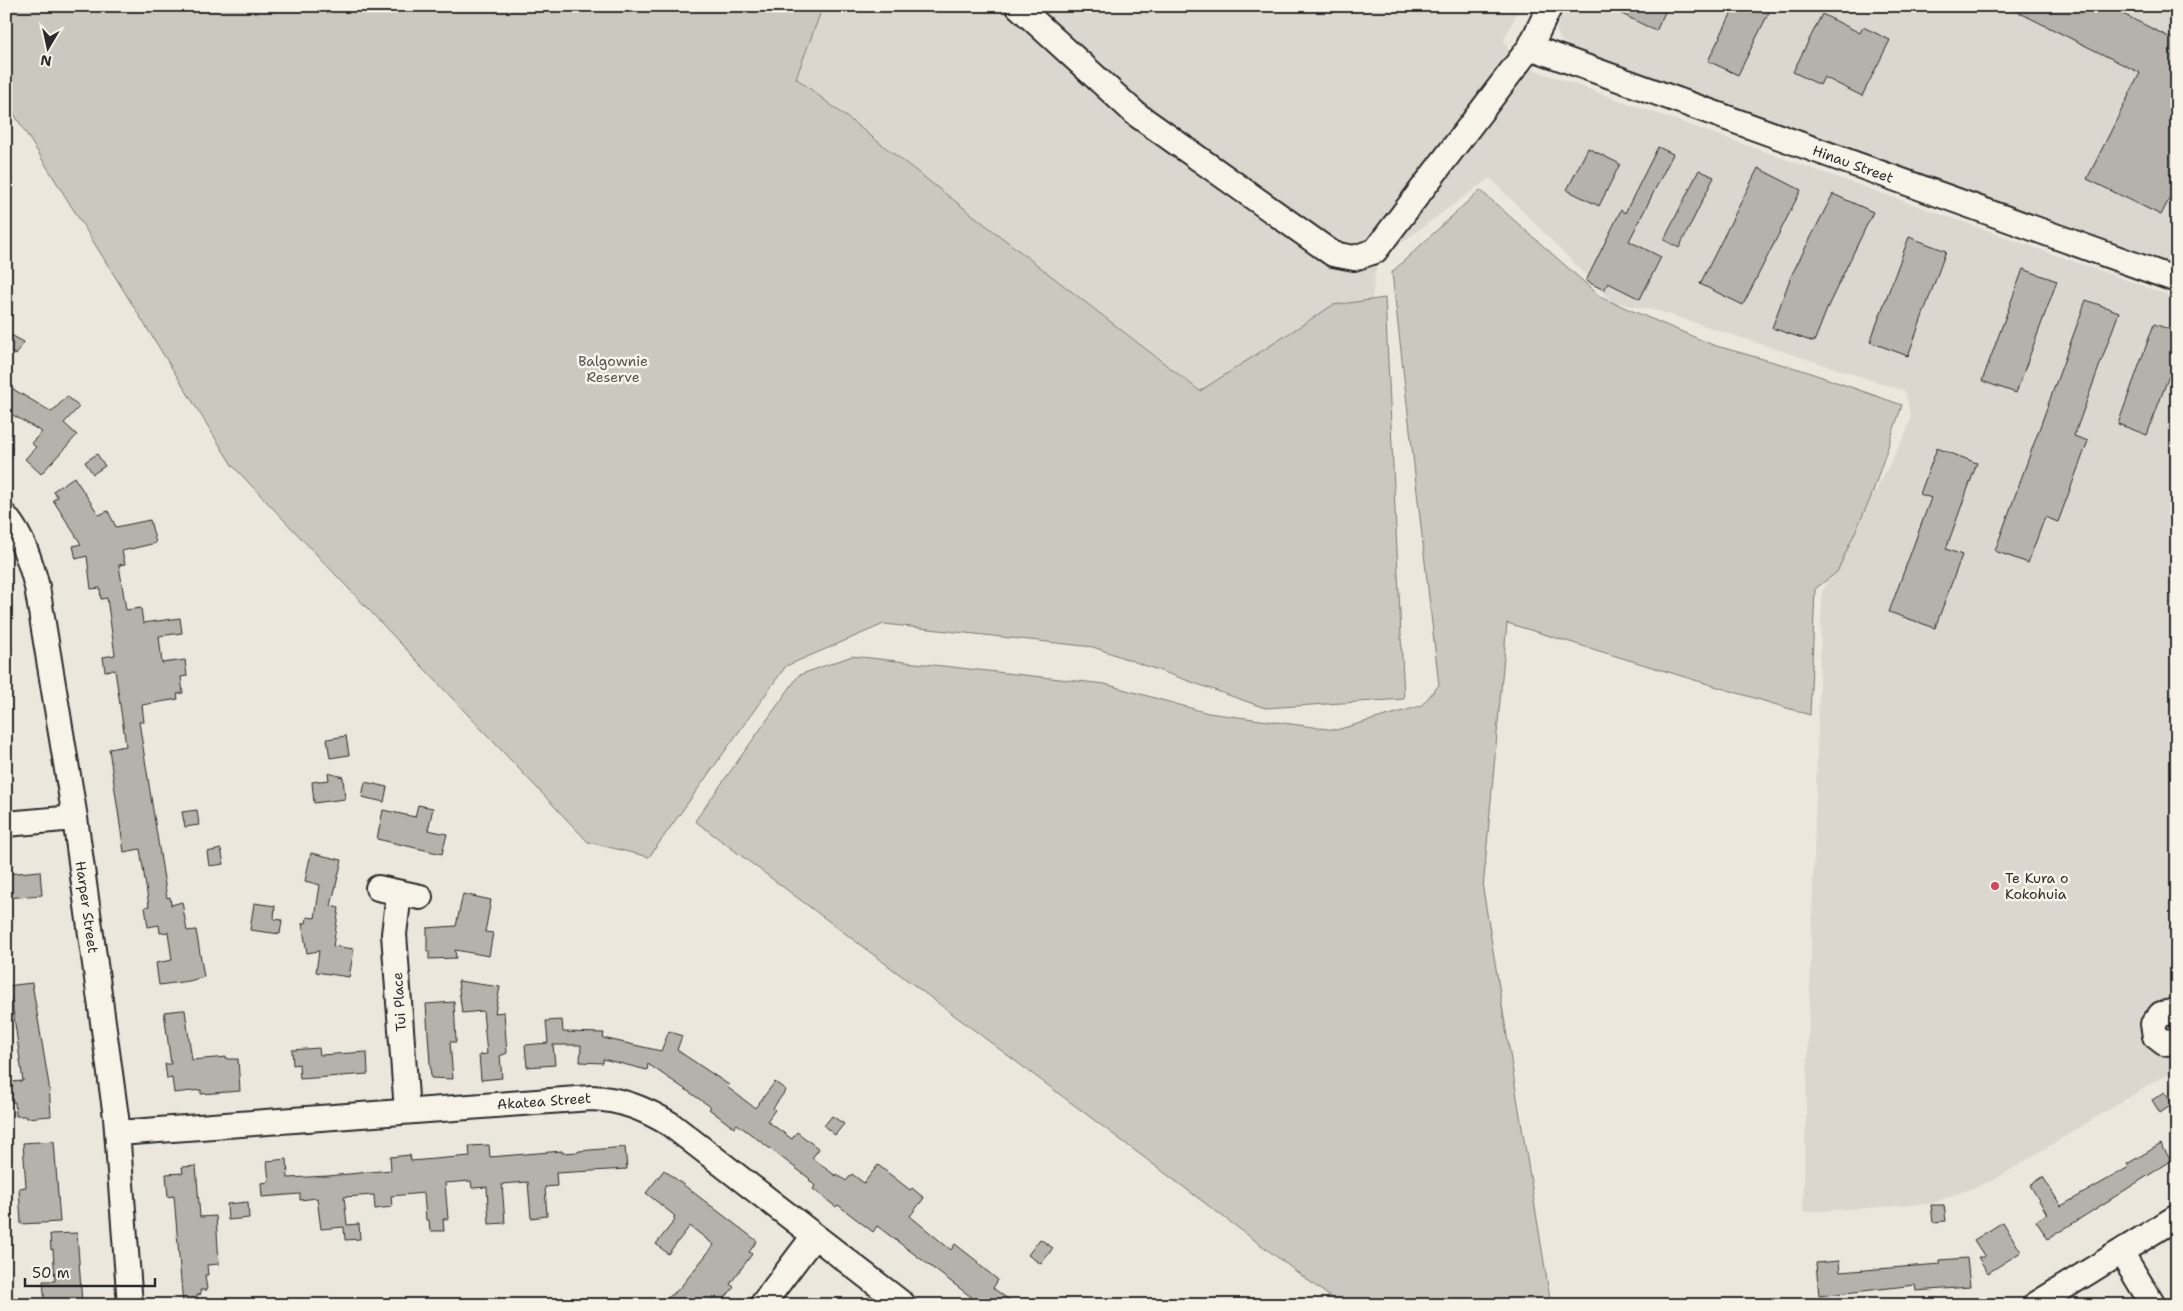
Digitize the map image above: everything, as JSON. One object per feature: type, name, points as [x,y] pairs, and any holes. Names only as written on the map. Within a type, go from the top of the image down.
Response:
[{"type":"street","points":[[1018,6],[1136,114],[1333,254],[1354,258],[1375,251],[1530,47],[1550,6]]},
{"type":"street","name":"Hinau Street","points":[[1530,47],[2177,280]]},
{"type":"street","name":"Harper Street","points":[[6,517],[31,562],[37,587],[75,818],[118,1133],[130,1305]]},
{"type":"street","points":[[6,824],[75,818]]},
{"type":"street","name":"Tui Place","points":[[399,892],[394,934],[407,1111]]},
{"type":"street","points":[[2177,1011],[2161,1014],[2153,1024],[2155,1036],[2164,1043],[2177,1042]]},
{"type":"street","name":"Akatea Street","points":[[118,1133],[591,1098],[611,1099],[649,1111],[670,1124],[904,1305]]},
{"type":"street","points":[[2035,1305],[2177,1217]]},
{"type":"street","points":[[762,1305],[814,1236]]},
{"type":"street","points":[[2120,1252],[2153,1305]]},
{"type":"shaded area","points":[[823,6],[1520,6],[1504,40],[1508,50],[1532,69],[2177,298],[2177,1068],[1992,1181],[1929,1204],[1803,1212],[1822,592],[1906,433],[1911,417],[1905,391],[1662,312],[1612,302],[1490,178],[1379,259],[1375,273],[1372,300],[1333,305],[1201,391],[796,78]]},
{"type":"shaded area","points":[[1567,6],[2177,6],[2177,265],[1572,48],[1560,39],[1556,29]]},
{"type":"green space","name":"Balgownie Reserve","points":[[6,6],[823,6],[796,78],[1200,391],[1333,305],[1385,298],[1404,699],[1265,708],[1093,647],[884,624],[786,666],[649,857],[588,842],[232,465],[6,101]]},
{"type":"green space","points":[[1480,190],[1602,298],[1713,345],[1802,370],[1902,405],[1871,497],[1837,572],[1815,589],[1810,715],[1507,623],[1483,889],[1551,1305],[1341,1305],[695,821],[799,675],[852,656],[1105,684],[1208,713],[1336,730],[1421,706],[1439,685],[1392,272]]},
{"type":"building","points":[[1606,6],[1668,6],[1656,31]]},
{"type":"building","points":[[1735,6],[1772,6],[1738,75],[1708,61]]},
{"type":"building","points":[[2006,6],[2107,6],[2177,41],[2177,184],[2161,215],[2087,179],[2140,73]]},
{"type":"building","points":[[1822,14],[1860,33],[1863,27],[1890,40],[1862,96],[1824,77],[1820,85],[1793,72]]},
{"type":"building","points":[[1658,147],[1673,154],[1629,241],[1661,257],[1640,299],[1608,283],[1604,290],[1586,281],[1621,210],[1625,213]]},
{"type":"building","points":[[1588,148],[1620,164],[1599,206],[1567,190]]},
{"type":"building","points":[[1758,168],[1801,190],[1743,305],[1700,284]]},
{"type":"building","points":[[1699,170],[1714,177],[1679,248],[1664,240]]},
{"type":"building","points":[[1833,194],[1873,212],[1829,304],[1814,342],[1772,328],[1791,276]]},
{"type":"building","points":[[1909,237],[1946,251],[1908,356],[1870,342]]},
{"type":"building","points":[[2023,269],[2057,281],[2016,393],[1982,381]]},
{"type":"building","points":[[2086,300],[2119,312],[2074,436],[2088,441],[2058,522],[2045,517],[2028,563],[1995,551]]},
{"type":"building","points":[[2154,324],[2177,332],[2177,354],[2147,435],[2118,424]]},
{"type":"building","points":[[11,335],[24,342],[16,355],[6,349],[6,342]]},
{"type":"building","points":[[6,385],[52,412],[67,396],[79,407],[64,423],[77,435],[41,474],[25,459],[36,447],[31,443],[42,432],[6,411]]},
{"type":"building","points":[[1937,448],[1977,463],[1946,549],[1962,555],[1935,628],[1889,612],[1931,498],[1920,494]]},
{"type":"building","points":[[97,454],[105,466],[93,474],[85,462]]},
{"type":"building","points":[[74,477],[99,515],[108,511],[116,527],[150,520],[156,543],[122,551],[125,564],[119,565],[126,610],[141,608],[143,623],[180,618],[182,633],[159,636],[162,663],[185,660],[187,676],[181,677],[183,693],[177,694],[178,699],[142,705],[144,722],[139,722],[167,898],[170,897],[171,905],[182,902],[187,931],[196,930],[204,977],[189,981],[159,985],[156,963],[172,960],[168,932],[160,933],[159,925],[148,927],[145,907],[149,906],[140,849],[124,852],[109,749],[126,746],[115,670],[105,671],[103,657],[115,655],[107,598],[101,599],[100,588],[91,589],[87,556],[76,559],[73,546],[81,544],[53,500],[58,497],[53,491]]},
{"type":"building","points":[[346,736],[349,755],[330,758],[327,739]]},
{"type":"building","points":[[328,773],[343,777],[345,799],[314,803],[312,782],[329,780]]},
{"type":"building","points":[[365,782],[387,787],[384,802],[362,797]]},
{"type":"building","points":[[418,805],[433,808],[428,830],[447,834],[442,854],[377,839],[383,810],[415,817]]},
{"type":"building","points":[[197,810],[199,825],[185,827],[182,812]]},
{"type":"building","points":[[221,849],[224,864],[209,866],[207,852]]},
{"type":"building","points":[[311,853],[342,860],[331,906],[339,908],[333,946],[354,949],[349,977],[316,972],[319,951],[307,953],[302,923],[306,923],[307,917],[315,918],[320,885],[305,881]]},
{"type":"building","points":[[40,871],[42,895],[7,898],[6,874]]},
{"type":"building","points":[[463,894],[491,900],[485,932],[493,933],[489,956],[455,950],[456,958],[429,959],[427,928],[456,926]]},
{"type":"building","points":[[254,903],[275,906],[274,919],[282,920],[280,934],[250,930]]},
{"type":"building","points":[[458,981],[500,987],[495,1013],[504,1012],[507,1053],[500,1056],[502,1078],[481,1080],[479,1055],[487,1054],[483,1011],[462,1013]]},
{"type":"building","points":[[32,983],[49,1085],[51,1116],[26,1118],[25,1116],[16,1116],[15,1102],[12,1102],[11,1082],[23,1081],[12,1002],[6,1003],[6,986]]},
{"type":"building","points":[[454,1002],[456,1042],[450,1042],[453,1079],[431,1078],[426,1004]]},
{"type":"building","points":[[185,1010],[192,1060],[227,1057],[227,1059],[238,1059],[240,1091],[201,1094],[201,1090],[174,1093],[172,1078],[167,1079],[165,1064],[171,1064],[164,1012]]},
{"type":"building","points":[[562,1020],[563,1032],[604,1033],[603,1038],[661,1051],[669,1031],[682,1036],[677,1050],[729,1085],[727,1087],[755,1108],[775,1082],[786,1090],[773,1108],[775,1110],[767,1121],[792,1139],[797,1132],[819,1149],[812,1158],[846,1181],[852,1174],[864,1183],[878,1165],[910,1190],[912,1188],[924,1198],[910,1216],[951,1250],[955,1244],[978,1262],[998,1280],[993,1288],[1016,1305],[982,1305],[877,1226],[873,1232],[838,1205],[836,1207],[813,1189],[815,1186],[810,1179],[737,1124],[734,1128],[709,1109],[711,1107],[648,1064],[647,1070],[603,1059],[603,1063],[580,1062],[581,1045],[553,1045],[555,1065],[527,1067],[525,1045],[548,1043],[546,1021]]},
{"type":"building","points":[[319,1048],[320,1055],[367,1052],[368,1074],[300,1079],[299,1064],[293,1065],[292,1050]]},
{"type":"building","points":[[2165,1092],[2173,1104],[2160,1113],[2152,1100]]},
{"type":"building","points":[[832,1116],[844,1124],[835,1135],[824,1126]]},
{"type":"building","points":[[54,1141],[60,1222],[21,1224],[19,1188],[26,1187],[23,1143]]},
{"type":"building","points":[[2161,1144],[2171,1161],[2048,1239],[2036,1221],[2047,1214],[2030,1185],[2043,1177],[2061,1206],[2129,1167],[2127,1164]]},
{"type":"building","points":[[489,1145],[490,1157],[562,1151],[562,1153],[579,1152],[625,1147],[627,1169],[556,1173],[557,1186],[545,1187],[547,1216],[531,1218],[528,1182],[502,1184],[505,1223],[489,1224],[487,1187],[472,1188],[471,1181],[445,1183],[448,1219],[443,1219],[444,1231],[430,1231],[429,1220],[426,1220],[424,1193],[391,1196],[392,1207],[375,1209],[374,1195],[344,1197],[347,1225],[359,1224],[360,1239],[345,1240],[344,1227],[321,1229],[317,1198],[300,1200],[300,1194],[262,1197],[261,1183],[269,1182],[267,1161],[287,1159],[288,1178],[328,1176],[391,1170],[390,1157],[410,1155],[411,1161],[470,1156],[469,1146]]},
{"type":"building","points":[[196,1166],[200,1217],[216,1216],[219,1264],[207,1265],[208,1275],[205,1275],[207,1290],[200,1290],[201,1294],[197,1295],[198,1305],[183,1305],[174,1196],[168,1197],[166,1174],[183,1173],[182,1167]]},
{"type":"building","points":[[664,1170],[757,1241],[749,1252],[752,1254],[730,1284],[734,1287],[719,1305],[659,1305],[679,1289],[714,1245],[690,1226],[668,1254],[656,1244],[675,1220],[673,1218],[675,1216],[646,1193]]},
{"type":"building","points":[[248,1202],[249,1218],[228,1220],[227,1204]]},
{"type":"building","points":[[1931,1205],[1944,1205],[1946,1221],[1933,1222]]},
{"type":"building","points":[[2003,1222],[2021,1252],[1988,1273],[1978,1257],[1985,1257],[1974,1240]]},
{"type":"building","points":[[77,1233],[82,1303],[45,1305],[43,1281],[55,1281],[50,1234]]},
{"type":"building","points":[[1040,1239],[1053,1248],[1041,1264],[1028,1255]]},
{"type":"building","points":[[1967,1258],[1970,1287],[1916,1291],[1915,1285],[1819,1296],[1816,1263],[1839,1261],[1840,1272],[1940,1264],[1940,1260]]},
{"type":"place","name":"Te Kura o Kokohuia","points":[[1995,886]]}]
